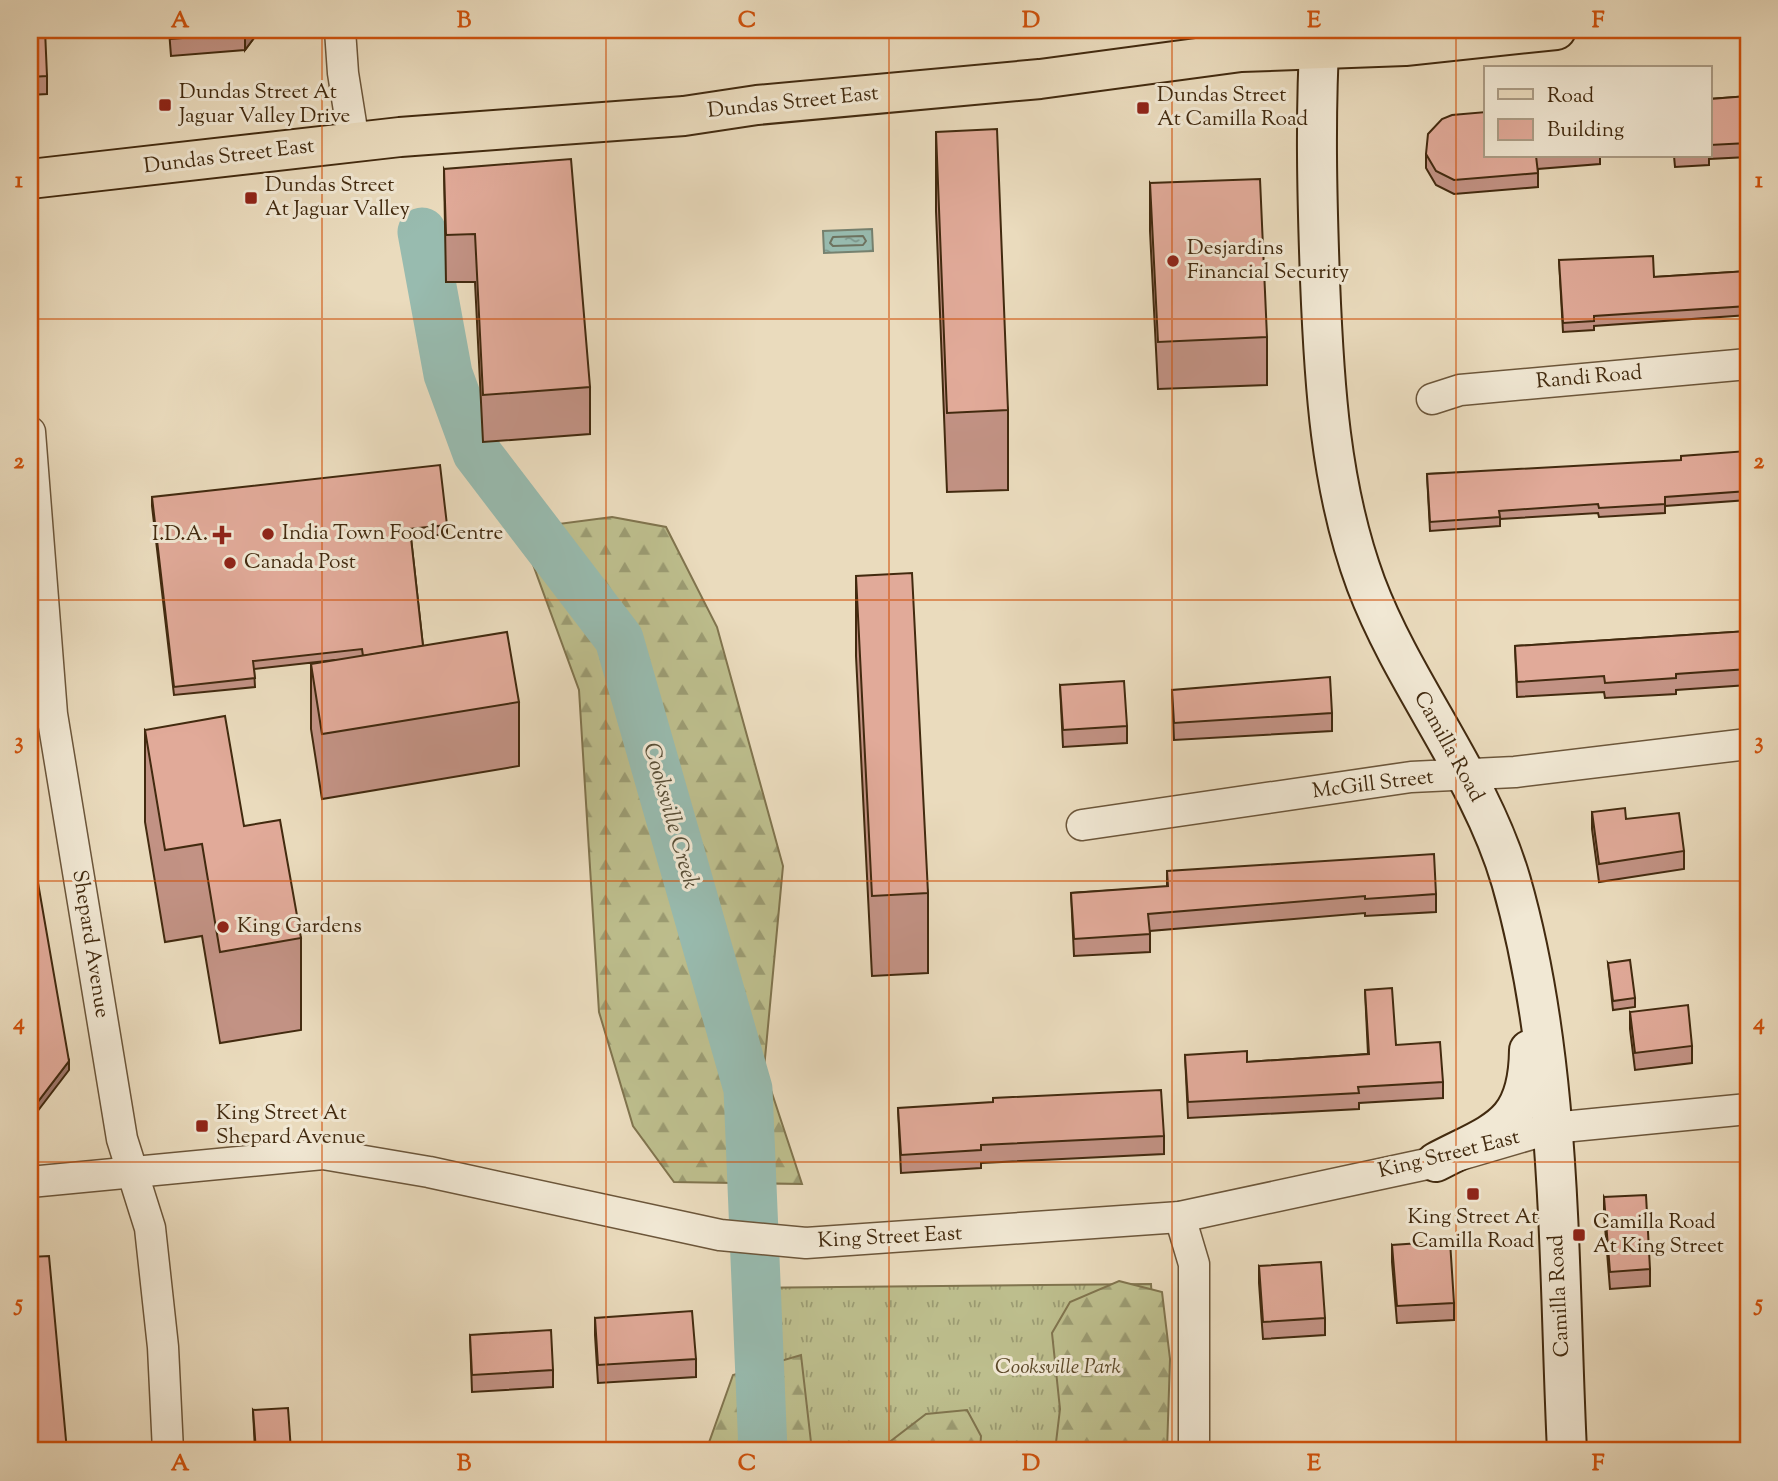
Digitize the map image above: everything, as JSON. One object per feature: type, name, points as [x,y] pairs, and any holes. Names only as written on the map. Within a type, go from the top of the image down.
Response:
[{"type":"main road","name":"Dundas Street East","points":[[30,179],[354,142],[684,116],[757,105],[1089,73],[1320,39],[1405,46],[1556,30]]},
{"type":"street","points":[[341,30],[342,73],[354,142]]},
{"type":"street","name":"Camilla Road","points":[[1320,39],[1315,120],[1322,341],[1336,470],[1366,584],[1402,662],[1465,775],[1511,880],[1528,957],[1552,1128],[1567,1451]]},
{"type":"street","name":"Randi Road","points":[[1432,399],[1460,390],[1748,364]]},
{"type":"street","name":"Shepard Avenue","points":[[30,432],[52,714],[120,1127],[150,1228],[163,1347],[168,1451]]},
{"type":"street","name":"McGill Street","points":[[1082,825],[1411,777],[1515,772],[1748,744]]},
{"type":"street","points":[[1436,1162],[1505,1126],[1523,1098],[1529,1063],[1528,957]]},
{"type":"street","name":"King Street East","points":[[30,1182],[323,1154],[429,1172],[720,1235],[806,1242],[934,1236],[1180,1217],[1436,1162],[1552,1128],[1748,1109]]},
{"type":"street","points":[[1180,1217],[1194,1264],[1194,1451]]},
{"type":"green space","points":[[612,517],[666,527],[717,627],[783,866],[764,1069],[802,1184],[674,1182],[633,1126],[599,1012],[579,690],[520,529]]},
{"type":"green space","points":[[1119,1281],[1162,1292],[1170,1359],[1167,1451],[1055,1451],[1060,1409],[1052,1333],[1070,1302]]},
{"type":"green space","name":"Cooksville Park","points":[[1151,1284],[1160,1451],[743,1451],[736,1288]]},
{"type":"green space","points":[[801,1355],[812,1451],[706,1451],[733,1375]]},
{"type":"green space","points":[[967,1410],[981,1436],[980,1451],[883,1451],[883,1447],[926,1414]]},
{"type":"water","points":[[872,229],[873,251],[824,253],[823,231]]},
{"type":"building","points":[[30,30],[45,30],[47,76],[30,77]]},
{"type":"building","points":[[171,30],[247,30],[245,33],[171,39]]},
{"type":"building","points":[[1748,96],[1748,143],[1712,145],[1712,99]]},
{"type":"building","points":[[1484,112],[1484,158],[1536,158],[1538,173],[1454,180],[1436,171],[1426,154],[1428,134],[1442,119],[1452,115]]},
{"type":"building","points":[[997,129],[1008,410],[947,413],[936,132]]},
{"type":"building","points":[[571,159],[590,387],[483,395],[475,234],[446,235],[444,169]]},
{"type":"building","points":[[1260,179],[1267,337],[1158,342],[1150,183]]},
{"type":"building","points":[[1653,256],[1654,277],[1748,271],[1748,306],[1594,316],[1594,321],[1563,323],[1559,260]]},
{"type":"building","points":[[1747,451],[1748,491],[1665,497],[1665,504],[1599,508],[1598,504],[1499,511],[1500,517],[1430,522],[1427,474],[1681,460],[1681,456]]},
{"type":"building","points":[[440,465],[447,525],[410,529],[423,646],[363,656],[362,649],[253,661],[255,678],[174,687],[152,497]]},
{"type":"building","points":[[912,573],[928,893],[872,896],[856,576]]},
{"type":"building","points":[[1748,631],[1748,669],[1605,683],[1604,676],[1517,682],[1515,646]]},
{"type":"building","points":[[507,632],[519,702],[322,734],[311,664]]},
{"type":"building","points":[[1330,677],[1332,713],[1174,723],[1172,690]]},
{"type":"building","points":[[1124,681],[1127,726],[1063,730],[1060,685]]},
{"type":"building","points":[[225,716],[244,826],[280,820],[301,938],[220,952],[202,844],[165,850],[145,730]]},
{"type":"building","points":[[1625,808],[1626,819],[1679,813],[1684,851],[1599,864],[1592,812]]},
{"type":"building","points":[[30,837],[69,1061],[30,1112]]},
{"type":"building","points":[[1434,854],[1436,894],[1365,899],[1365,896],[1148,914],[1150,934],[1074,939],[1071,893],[1168,886],[1167,871]]},
{"type":"building","points":[[1630,960],[1635,998],[1613,1001],[1608,963]]},
{"type":"building","points":[[1392,988],[1396,1045],[1440,1042],[1443,1082],[1358,1087],[1359,1093],[1188,1102],[1185,1055],[1247,1051],[1247,1062],[1369,1054],[1365,990]]},
{"type":"building","points":[[1688,1005],[1692,1046],[1635,1053],[1630,1012]]},
{"type":"building","points":[[1161,1090],[1164,1136],[981,1145],[981,1150],[901,1155],[898,1108],[993,1102],[993,1098]]},
{"type":"building","points":[[1646,1195],[1650,1269],[1610,1272],[1604,1197]]},
{"type":"building","points":[[1450,1241],[1454,1303],[1397,1306],[1392,1245]]},
{"type":"building","points":[[49,1256],[67,1451],[30,1451],[30,1257]]},
{"type":"building","points":[[1321,1262],[1325,1318],[1263,1322],[1259,1266]]},
{"type":"building","points":[[692,1311],[696,1359],[598,1365],[595,1318]]},
{"type":"building","points":[[551,1330],[553,1370],[472,1375],[470,1335]]},
{"type":"building","points":[[288,1408],[291,1451],[256,1451],[253,1410]]},
{"type":"waterway","name":"Cooksville Creek","points":[[422,232],[448,374],[477,453],[619,639],[748,1089],[763,1451]]},
{"type":"place","name":"Dundas Street At Jaguar Valley Drive","points":[[165,105]]},
{"type":"place","name":"Dundas Street At Camilla Road","points":[[1143,108]]},
{"type":"place","name":"Dundas Street At Jaguar Valley","points":[[251,198]]},
{"type":"place","name":"Desjardins Financial Security","points":[[1173,261]]},
{"type":"place","name":"India Town Food Centre","points":[[268,534]]},
{"type":"place","name":"I.D.A.","points":[[222,535]]},
{"type":"place","name":"Canada Post","points":[[230,563]]},
{"type":"place","name":"King Gardens","points":[[223,927]]},
{"type":"place","name":"King Street At Shepard Avenue","points":[[202,1126]]},
{"type":"place","name":"King Street At Camilla Road","points":[[1473,1194]]},
{"type":"place","name":"Camilla Road At King Street","points":[[1579,1235]]}]
